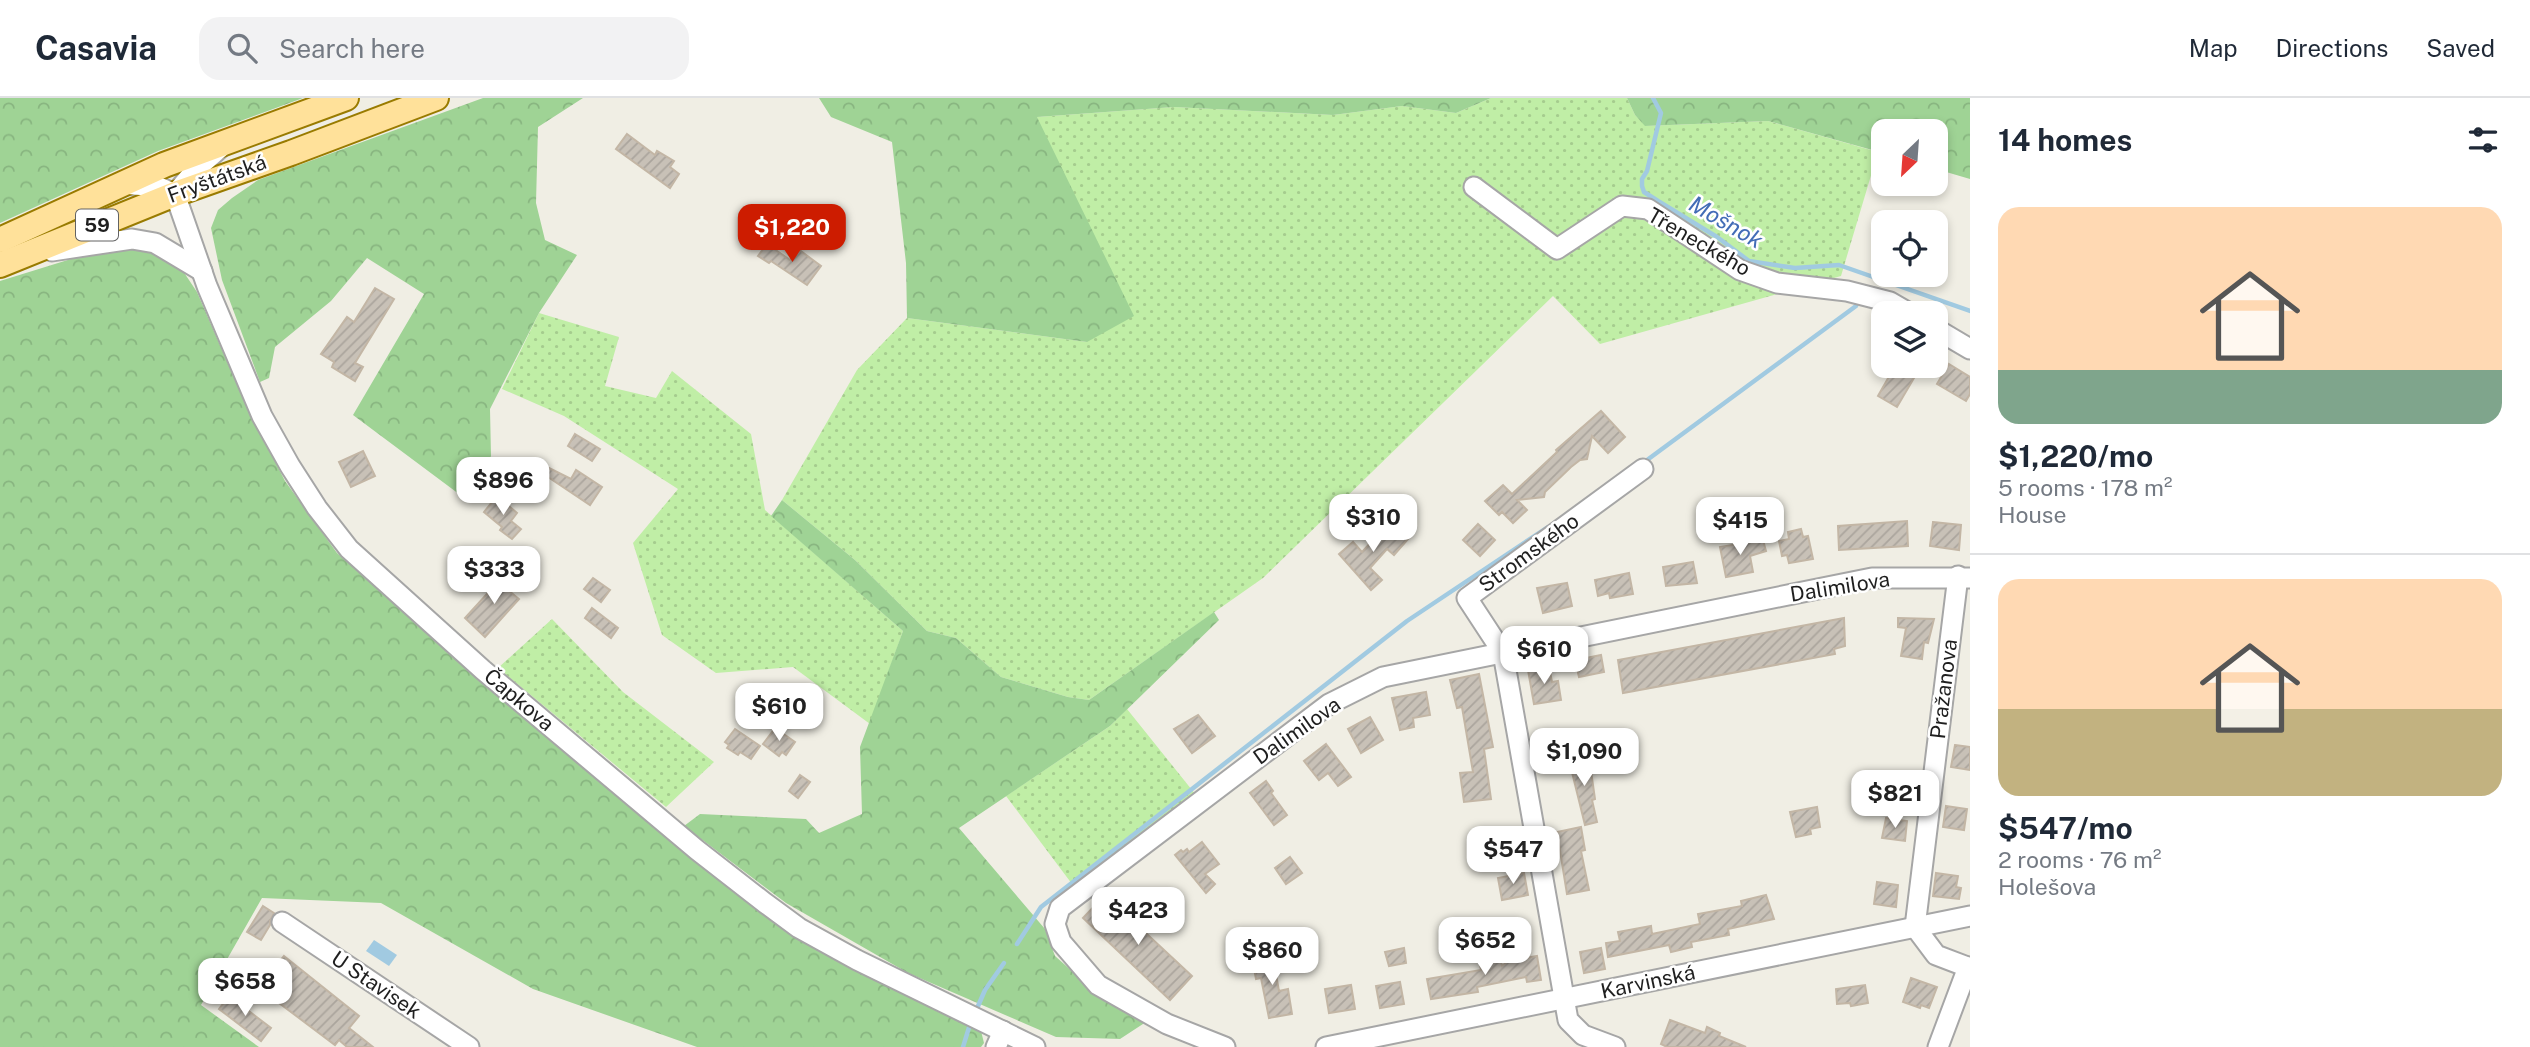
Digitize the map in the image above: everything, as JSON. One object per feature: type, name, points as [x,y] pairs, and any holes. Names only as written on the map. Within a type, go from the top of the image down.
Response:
[{"type":"main road","name":"Fryštátská","points":[[0,240],[164,165],[346,98]]},
{"type":"main road","name":"Fryštátská","points":[[10,261],[174,194],[436,98]]},
{"type":"street","points":[[122,184],[159,187],[174,194],[196,169],[227,142]]},
{"type":"street","name":"Třeneckého","points":[[1474,187],[1557,249],[1622,206],[1648,209],[1740,270],[1777,283],[1847,291],[1887,301]]},
{"type":"street","name":"Čapkova","points":[[174,194],[202,271],[262,416],[317,509],[349,548],[483,670],[696,850],[799,928],[1000,1039],[1035,1047]]},
{"type":"street","points":[[10,261],[132,239],[155,243],[202,271]]},
{"type":"street","points":[[1948,336],[1970,349]]},
{"type":"street","name":"Stromského","points":[[1503,653],[1467,598],[1643,469]]},
{"type":"street","name":"Dalimilova","points":[[1225,1047],[1167,1024],[1098,985],[1061,942],[1055,923],[1060,908],[1329,704],[1383,677],[1872,579],[1964,577]]},
{"type":"street","name":"Pražanova","points":[[1915,927],[1964,577]]},
{"type":"street","points":[[1503,653],[1568,1020],[1583,1035],[1615,1047]]},
{"type":"street","name":"Karvinská","points":[[1326,1047],[1970,916]]},
{"type":"street","name":"U Stavisek","points":[[282,922],[469,1047]]},
{"type":"street","points":[[1915,927],[1936,955],[1969,967],[1938,1047]]},
{"type":"green space","points":[[0,98],[303,98],[158,151],[0,223]]},
{"type":"green space","points":[[483,98],[583,98],[538,127],[536,203],[545,240],[577,255],[539,313],[490,409],[491,456],[471,503],[353,415],[424,294],[367,258],[331,301],[275,347],[269,378],[260,382],[222,280],[211,228],[218,210],[258,180]]},
{"type":"green space","points":[[819,98],[1491,98],[1456,113],[1402,106],[1333,115],[1174,107],[1037,117],[1134,316],[1087,342],[907,318],[906,263],[892,142],[831,117]]},
{"type":"green space","points":[[1491,98],[1627,98],[1635,115],[1646,126],[1768,121],[1871,150],[1871,175],[1841,276],[1600,344],[1553,296],[1263,578],[1089,700],[1068,697],[1001,677],[956,638],[927,631],[855,560],[782,500],[857,370],[907,318],[1087,342],[1037,117],[1174,107],[1333,115],[1402,106],[1456,113]]},
{"type":"green space","points":[[1627,98],[1970,98],[1970,179],[1948,173],[1948,119],[1871,119],[1871,150],[1768,121],[1645,126],[1635,115]]},
{"type":"green space","points":[[113,246],[144,249],[167,259],[183,271],[197,292],[242,396],[285,481],[337,553],[751,906],[849,968],[980,1027],[984,1043],[981,1047],[697,1047],[533,989],[381,903],[262,898],[201,1005],[259,1047],[0,1047],[0,281]]},
{"type":"green space","points":[[539,313],[619,337],[605,386],[656,398],[672,371],[751,434],[765,510],[903,631],[870,724],[793,667],[716,673],[662,635],[633,543],[678,489],[564,416],[502,389]]},
{"type":"green space","points":[[782,500],[855,560],[927,631],[956,638],[1001,677],[1068,697],[1089,700],[1214,612],[1219,620],[1110,726],[959,828],[1045,929],[1055,956],[1100,996],[1146,1022],[1120,1039],[1056,1037],[908,973],[786,903],[684,826],[700,814],[806,819],[819,833],[862,814],[860,747],[903,631],[771,516]]},
{"type":"green space","points":[[552,619],[623,692],[714,762],[666,807],[498,668]]},
{"type":"green space","points":[[1127,709],[1196,795],[1075,888],[1006,796],[1110,726]]},
{"type":"water","points":[[374,940],[397,955],[389,966],[366,951]]},
{"type":"building","points":[[627,134],[655,155],[657,151],[674,161],[670,167],[679,174],[670,188],[616,149]]},
{"type":"building","points":[[767,244],[790,260],[798,249],[821,266],[807,285],[771,261],[769,263],[758,256]]},
{"type":"building","points":[[375,288],[394,299],[355,363],[363,367],[355,381],[332,367],[334,362],[321,354],[347,317],[354,322]]},
{"type":"building","points":[[1948,366],[1970,377],[1970,394],[1966,401],[1937,384],[1941,378],[1948,378]]},
{"type":"building","points":[[1888,378],[1914,378],[1897,407],[1878,396]]},
{"type":"building","points":[[1601,411],[1625,437],[1608,453],[1592,436],[1587,459],[1580,460],[1571,467],[1545,492],[1544,497],[1517,500],[1527,510],[1513,523],[1502,512],[1499,515],[1485,501],[1503,485],[1512,494],[1557,452],[1556,450]]},
{"type":"building","points":[[575,434],[600,449],[592,461],[568,446]]},
{"type":"building","points":[[363,451],[375,476],[351,487],[339,462]]},
{"type":"building","points":[[549,468],[571,479],[576,470],[602,487],[590,505],[545,475]]},
{"type":"building","points":[[497,496],[517,513],[511,521],[521,529],[512,539],[484,512]]},
{"type":"building","points":[[1907,521],[1908,546],[1839,550],[1838,526]]},
{"type":"building","points":[[1933,522],[1961,525],[1959,550],[1930,546]]},
{"type":"building","points":[[1478,524],[1495,540],[1480,556],[1463,540]]},
{"type":"building","points":[[1387,525],[1391,529],[1394,526],[1408,539],[1394,555],[1387,549],[1370,568],[1382,580],[1371,590],[1339,554],[1353,542],[1362,552]]},
{"type":"building","points":[[1801,529],[1803,537],[1808,536],[1813,559],[1789,563],[1787,555],[1782,556],[1779,541],[1789,539],[1788,532]]},
{"type":"building","points":[[1763,540],[1766,551],[1750,556],[1753,572],[1726,577],[1720,547]]},
{"type":"building","points":[[1693,562],[1697,583],[1666,586],[1663,567]]},
{"type":"building","points":[[508,571],[518,580],[508,590],[519,599],[485,637],[465,618]]},
{"type":"building","points":[[1629,573],[1633,594],[1610,598],[1609,593],[1598,596],[1595,580]]},
{"type":"building","points":[[593,578],[610,590],[601,602],[584,589]]},
{"type":"building","points":[[1567,583],[1572,606],[1543,613],[1537,588]]},
{"type":"building","points":[[592,608],[618,628],[611,638],[585,618]]},
{"type":"building","points":[[1844,618],[1845,646],[1834,649],[1835,654],[1623,693],[1618,660]]},
{"type":"building","points":[[1898,618],[1934,619],[1928,643],[1924,642],[1922,659],[1901,656],[1906,628],[1898,627]]},
{"type":"building","points":[[1601,655],[1604,672],[1579,677],[1576,664],[1587,662],[1586,658]]},
{"type":"building","points":[[1549,667],[1552,682],[1558,681],[1561,700],[1534,704],[1528,670]]},
{"type":"building","points":[[1479,674],[1493,747],[1484,749],[1491,799],[1464,802],[1460,773],[1473,772],[1462,707],[1457,708],[1450,680]]},
{"type":"building","points":[[1426,692],[1430,715],[1413,718],[1414,727],[1400,730],[1392,698]]},
{"type":"building","points":[[1198,715],[1215,736],[1192,753],[1174,729]]},
{"type":"building","points":[[1370,717],[1383,740],[1361,753],[1348,729]]},
{"type":"building","points":[[775,728],[795,742],[786,755],[782,752],[779,756],[763,744]]},
{"type":"building","points":[[735,729],[760,746],[751,759],[727,748],[729,745],[725,742]]},
{"type":"building","points":[[1326,744],[1351,777],[1338,786],[1328,773],[1319,780],[1304,761]]},
{"type":"building","points":[[1955,745],[1970,747],[1970,770],[1951,767]]},
{"type":"building","points":[[1589,757],[1595,799],[1592,800],[1597,822],[1585,825],[1569,760]]},
{"type":"building","points":[[800,775],[810,782],[798,798],[789,791]]},
{"type":"building","points":[[1266,781],[1287,815],[1274,825],[1250,793]]},
{"type":"building","points":[[1946,806],[1967,809],[1964,830],[1943,827]]},
{"type":"building","points":[[1817,807],[1820,827],[1810,829],[1811,834],[1796,837],[1790,812]]},
{"type":"building","points":[[1886,818],[1907,821],[1905,841],[1882,838]]},
{"type":"building","points":[[1581,827],[1585,850],[1581,851],[1589,890],[1567,894],[1557,832]]},
{"type":"building","points":[[1202,842],[1219,864],[1205,874],[1215,884],[1206,893],[1175,855],[1181,850],[1183,852],[1187,849],[1189,852]]},
{"type":"building","points":[[1290,857],[1302,873],[1286,884],[1275,868]]},
{"type":"building","points":[[1524,873],[1528,895],[1502,900],[1498,878]]},
{"type":"building","points":[[1936,873],[1958,876],[1956,887],[1961,888],[1959,899],[1933,896]]},
{"type":"building","points":[[1877,882],[1898,885],[1896,907],[1874,904]]},
{"type":"building","points":[[1105,895],[1192,976],[1170,1000],[1083,918]]},
{"type":"building","points":[[1766,895],[1774,919],[1728,929],[1729,935],[1691,942],[1692,947],[1671,952],[1669,945],[1608,957],[1606,943],[1620,941],[1618,932],[1651,926],[1652,934],[1700,924],[1698,914],[1742,906],[1741,901]]},
{"type":"building","points":[[263,906],[274,913],[261,940],[247,932]]},
{"type":"building","points":[[1404,948],[1406,963],[1389,966],[1385,952]]},
{"type":"building","points":[[1601,948],[1605,969],[1584,973],[1580,952]]},
{"type":"building","points":[[1272,953],[1279,991],[1288,989],[1292,1014],[1269,1018],[1261,978],[1256,979],[1252,957]]},
{"type":"building","points":[[284,956],[359,1016],[349,1028],[373,1047],[347,1047],[339,1040],[335,1045],[259,988],[263,983],[252,975],[265,960],[275,967]]},
{"type":"building","points":[[1537,956],[1541,980],[1527,982],[1526,977],[1477,987],[1478,992],[1431,999],[1427,979],[1481,970],[1479,960],[1500,957],[1502,966],[1508,961]]},
{"type":"building","points":[[1911,978],[1937,987],[1929,1008],[1903,1002]]},
{"type":"building","points":[[1400,982],[1404,1004],[1380,1008],[1376,986]]},
{"type":"building","points":[[1351,985],[1355,1009],[1329,1013],[1325,989]]},
{"type":"building","points":[[1865,985],[1868,1003],[1851,1006],[1850,1003],[1837,1004],[1836,989]]},
{"type":"building","points":[[229,996],[271,1028],[261,1041],[219,1009]]},
{"type":"building","points":[[1670,1020],[1705,1033],[1707,1027],[1720,1033],[1719,1036],[1746,1047],[1667,1047],[1661,1044]]},
{"type":"waterway","name":"Mošnok","points":[[1653,98],[1661,113],[1647,171],[1642,179],[1644,192],[1717,237],[1749,261],[1795,268],[1839,265],[1970,311]]},
{"type":"waterway","points":[[1643,463],[1856,306]]},
{"type":"waterway","points":[[1017,944],[1041,907],[1407,621],[1548,527]]},
{"type":"waterway","points":[[975,1013],[985,990],[1004,963]]},
{"type":"waterway","points":[[963,1047],[971,1021]]}]
